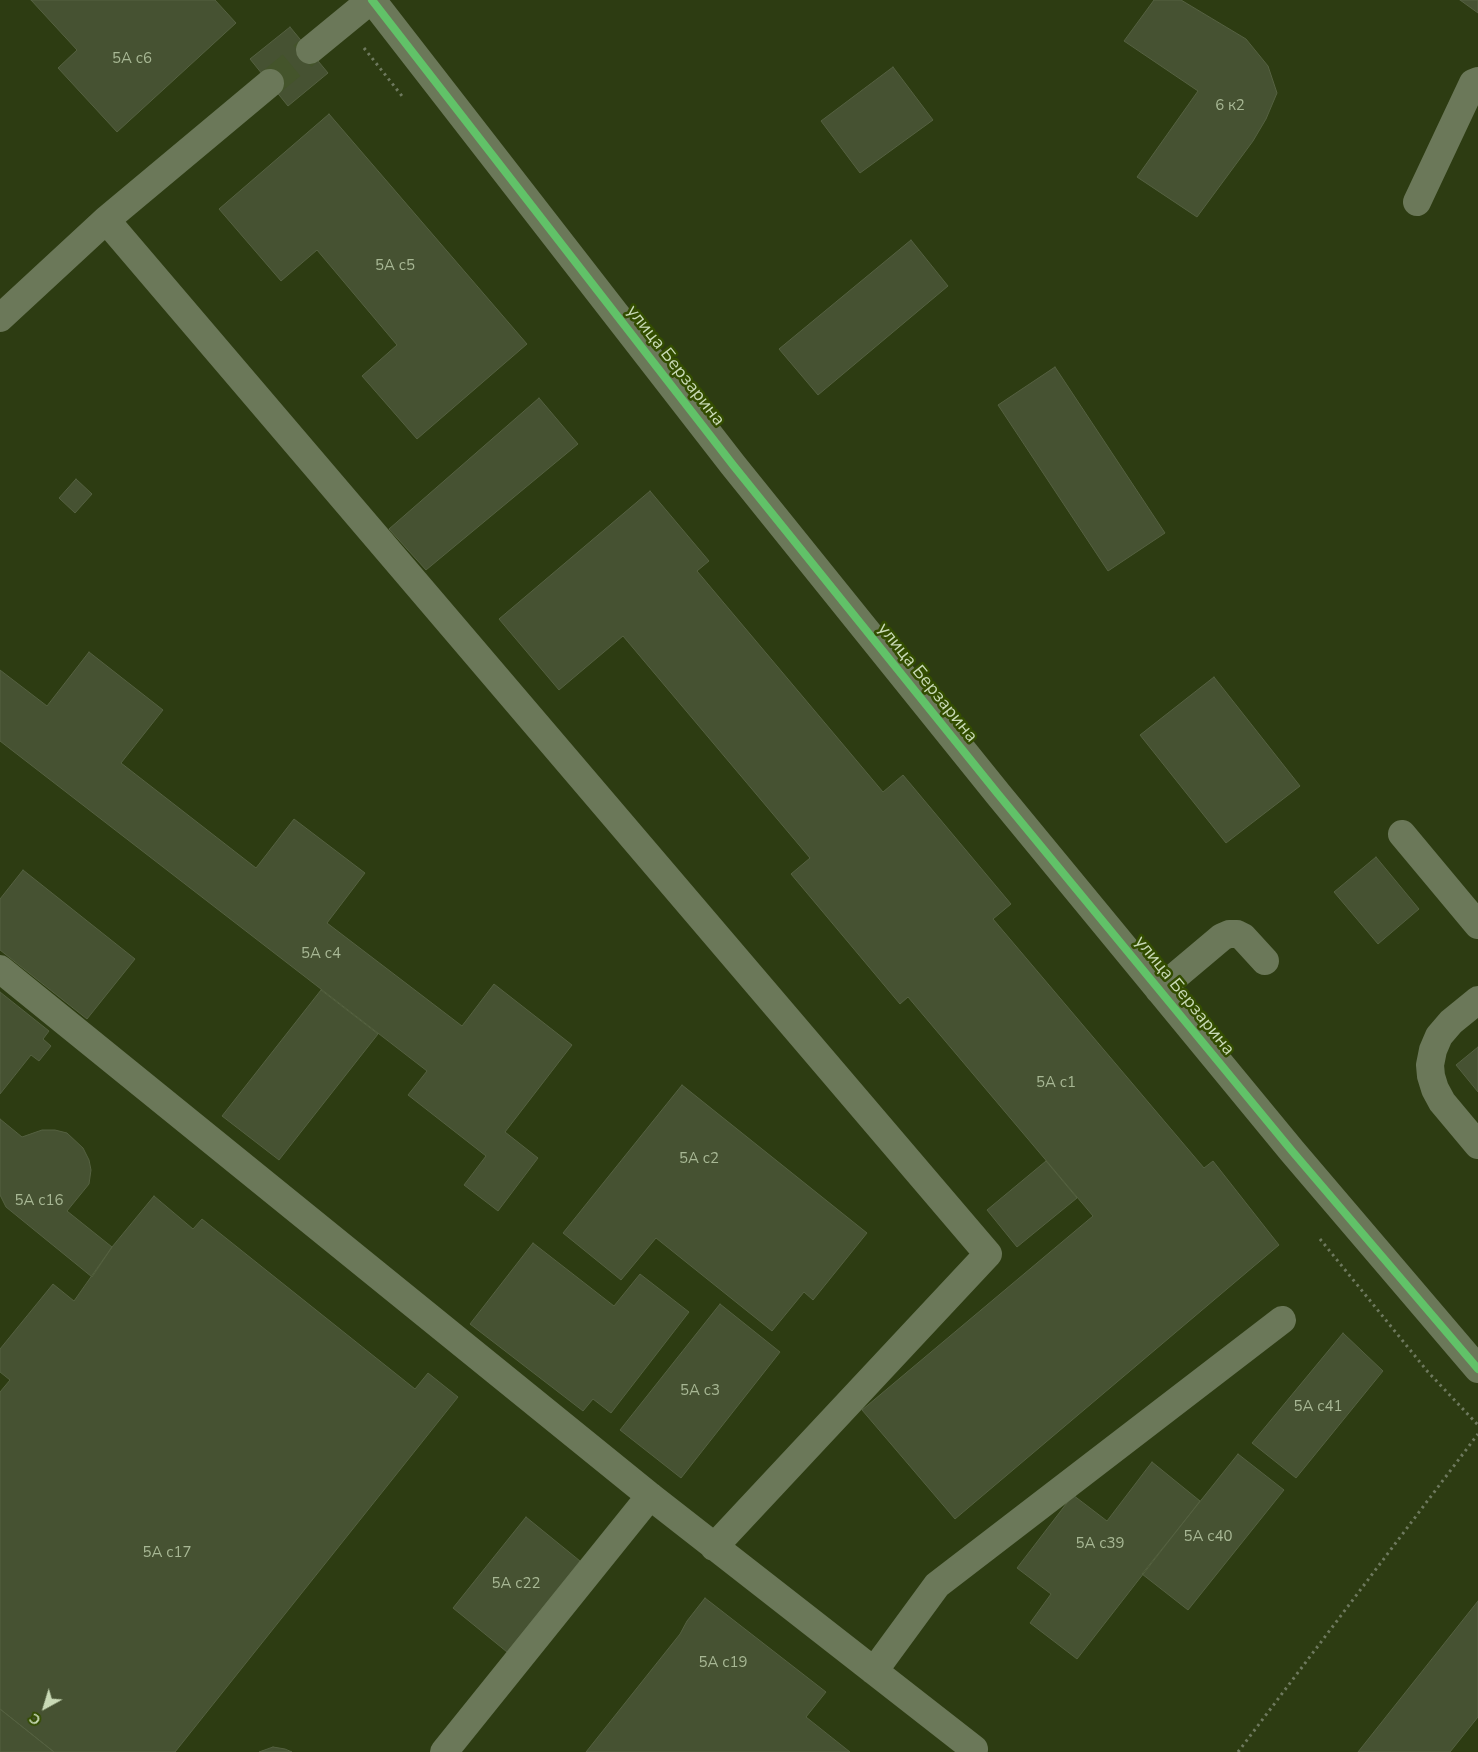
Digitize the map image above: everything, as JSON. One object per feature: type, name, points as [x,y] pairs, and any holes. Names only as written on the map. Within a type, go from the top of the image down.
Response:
[{"type":"street","points":[[310,50],[372,0]]},
{"type":"street","name":"улица Берзарина","points":[[372,0],[732,465],[1159,990],[1292,1151],[1478,1369]]},
{"type":"street","points":[[1417,202],[1473,83],[1478,81]]},
{"type":"street","points":[[0,318],[106,220],[270,83]]},
{"type":"street","points":[[106,220],[988,1254],[714,1547]]},
{"type":"street","points":[[1402,834],[1478,925]]},
{"type":"street","points":[[1159,990],[1229,934],[1237,934],[1243,937],[1265,961]]},
{"type":"street","points":[[0,969],[650,1496],[974,1749],[972,1752]]},
{"type":"street","points":[[1478,1000],[1451,1022],[1439,1036],[1433,1050],[1430,1065],[1434,1089],[1442,1102],[1478,1146]]},
{"type":"street","points":[[874,1671],[937,1585],[1282,1320]]},
{"type":"street","points":[[444,1752],[650,1496]]},
{"type":"path","points":[[1238,1752],[1478,1434]]},
{"type":"building","points":[[31,0],[215,0],[236,23],[117,132],[58,68],[77,50]]},
{"type":"building","points":[[1154,0],[1181,0],[1246,39],[1268,66],[1277,93],[1266,119],[1253,141],[1197,217],[1137,177],[1198,91],[1124,41]]},
{"type":"building","points":[[1460,0],[1478,0],[1478,13]]},
{"type":"building","points":[[290,27],[328,73],[288,106],[250,59]]},
{"type":"building","points":[[893,67],[933,120],[860,173],[821,121]]},
{"type":"building","points":[[329,114],[527,344],[417,439],[362,376],[397,345],[317,250],[281,281],[219,209]]},
{"type":"building","points":[[911,240],[948,286],[818,395],[779,349]]},
{"type":"building","points":[[1055,367],[1165,533],[1108,571],[998,405]]},
{"type":"building","points":[[539,398],[578,444],[426,570],[389,529]]},
{"type":"building","points":[[76,479],[92,494],[75,513],[59,498]]},
{"type":"building","points":[[650,491],[709,561],[697,571],[883,792],[903,775],[1011,904],[993,919],[1204,1168],[1213,1161],[1279,1245],[955,1519],[862,1410],[1093,1216],[908,997],[900,1004],[791,874],[810,858],[623,636],[559,690],[499,619]]},
{"type":"building","points":[[89,652],[163,710],[121,763],[256,868],[294,819],[365,873],[327,923],[462,1026],[494,984],[572,1045],[505,1132],[538,1158],[498,1211],[464,1185],[486,1156],[408,1095],[427,1071],[0,741],[0,670],[47,706]]},
{"type":"building","points":[[1214,677],[1300,786],[1226,843],[1140,735]]},
{"type":"building","points":[[1376,857],[1419,909],[1378,944],[1334,892]]},
{"type":"building","points":[[23,870],[135,959],[87,1019],[0,950],[0,899]]},
{"type":"building","points":[[321,990],[378,1034],[279,1160],[222,1116]]},
{"type":"building","points":[[0,992],[49,1031],[43,1039],[51,1046],[39,1061],[31,1055],[0,1094]]},
{"type":"building","points":[[1478,1047],[1478,1092],[1456,1065]]},
{"type":"building","points":[[682,1085],[867,1233],[813,1300],[804,1292],[772,1331],[656,1238],[621,1280],[563,1233]]},
{"type":"building","points":[[0,1119],[22,1137],[42,1130],[55,1130],[67,1133],[83,1148],[89,1160],[91,1170],[89,1184],[67,1211],[112,1247],[92,1277],[6,1207],[0,1195]]},
{"type":"building","points":[[1046,1161],[1077,1198],[1017,1247],[987,1210]]},
{"type":"building","points":[[154,1196],[193,1229],[202,1219],[415,1389],[428,1373],[458,1397],[175,1752],[54,1752],[0,1709],[0,1392],[10,1380],[0,1372],[0,1349],[53,1284],[74,1301],[112,1247]]},
{"type":"building","points":[[533,1243],[614,1306],[640,1274],[689,1312],[611,1413],[593,1399],[583,1411],[470,1324]]},
{"type":"building","points":[[720,1304],[780,1352],[681,1478],[620,1430]]},
{"type":"building","points":[[1343,1333],[1383,1371],[1296,1478],[1252,1443]]},
{"type":"building","points":[[1238,1454],[1284,1490],[1188,1610],[1142,1574]]},
{"type":"building","points":[[1152,1462],[1200,1501],[1077,1659],[1030,1623],[1051,1594],[1017,1568],[1073,1495],[1107,1521]]},
{"type":"building","points":[[526,1517],[580,1561],[507,1652],[453,1608]]},
{"type":"building","points":[[705,1598],[826,1692],[806,1717],[850,1752],[586,1752],[680,1634],[687,1621]]},
{"type":"building","points":[[1478,1601],[1478,1717],[1450,1752],[1358,1752]]},
{"type":"building","points":[[0,1709],[54,1752],[0,1752]]},
{"type":"building","points":[[273,1747],[285,1749],[292,1752],[259,1752]]},
{"type":"tunnel","points":[[270,83],[310,50]]},
{"type":"cycle path","points":[[372,0],[733,465],[998,794],[1292,1151],[1478,1369]]}]
